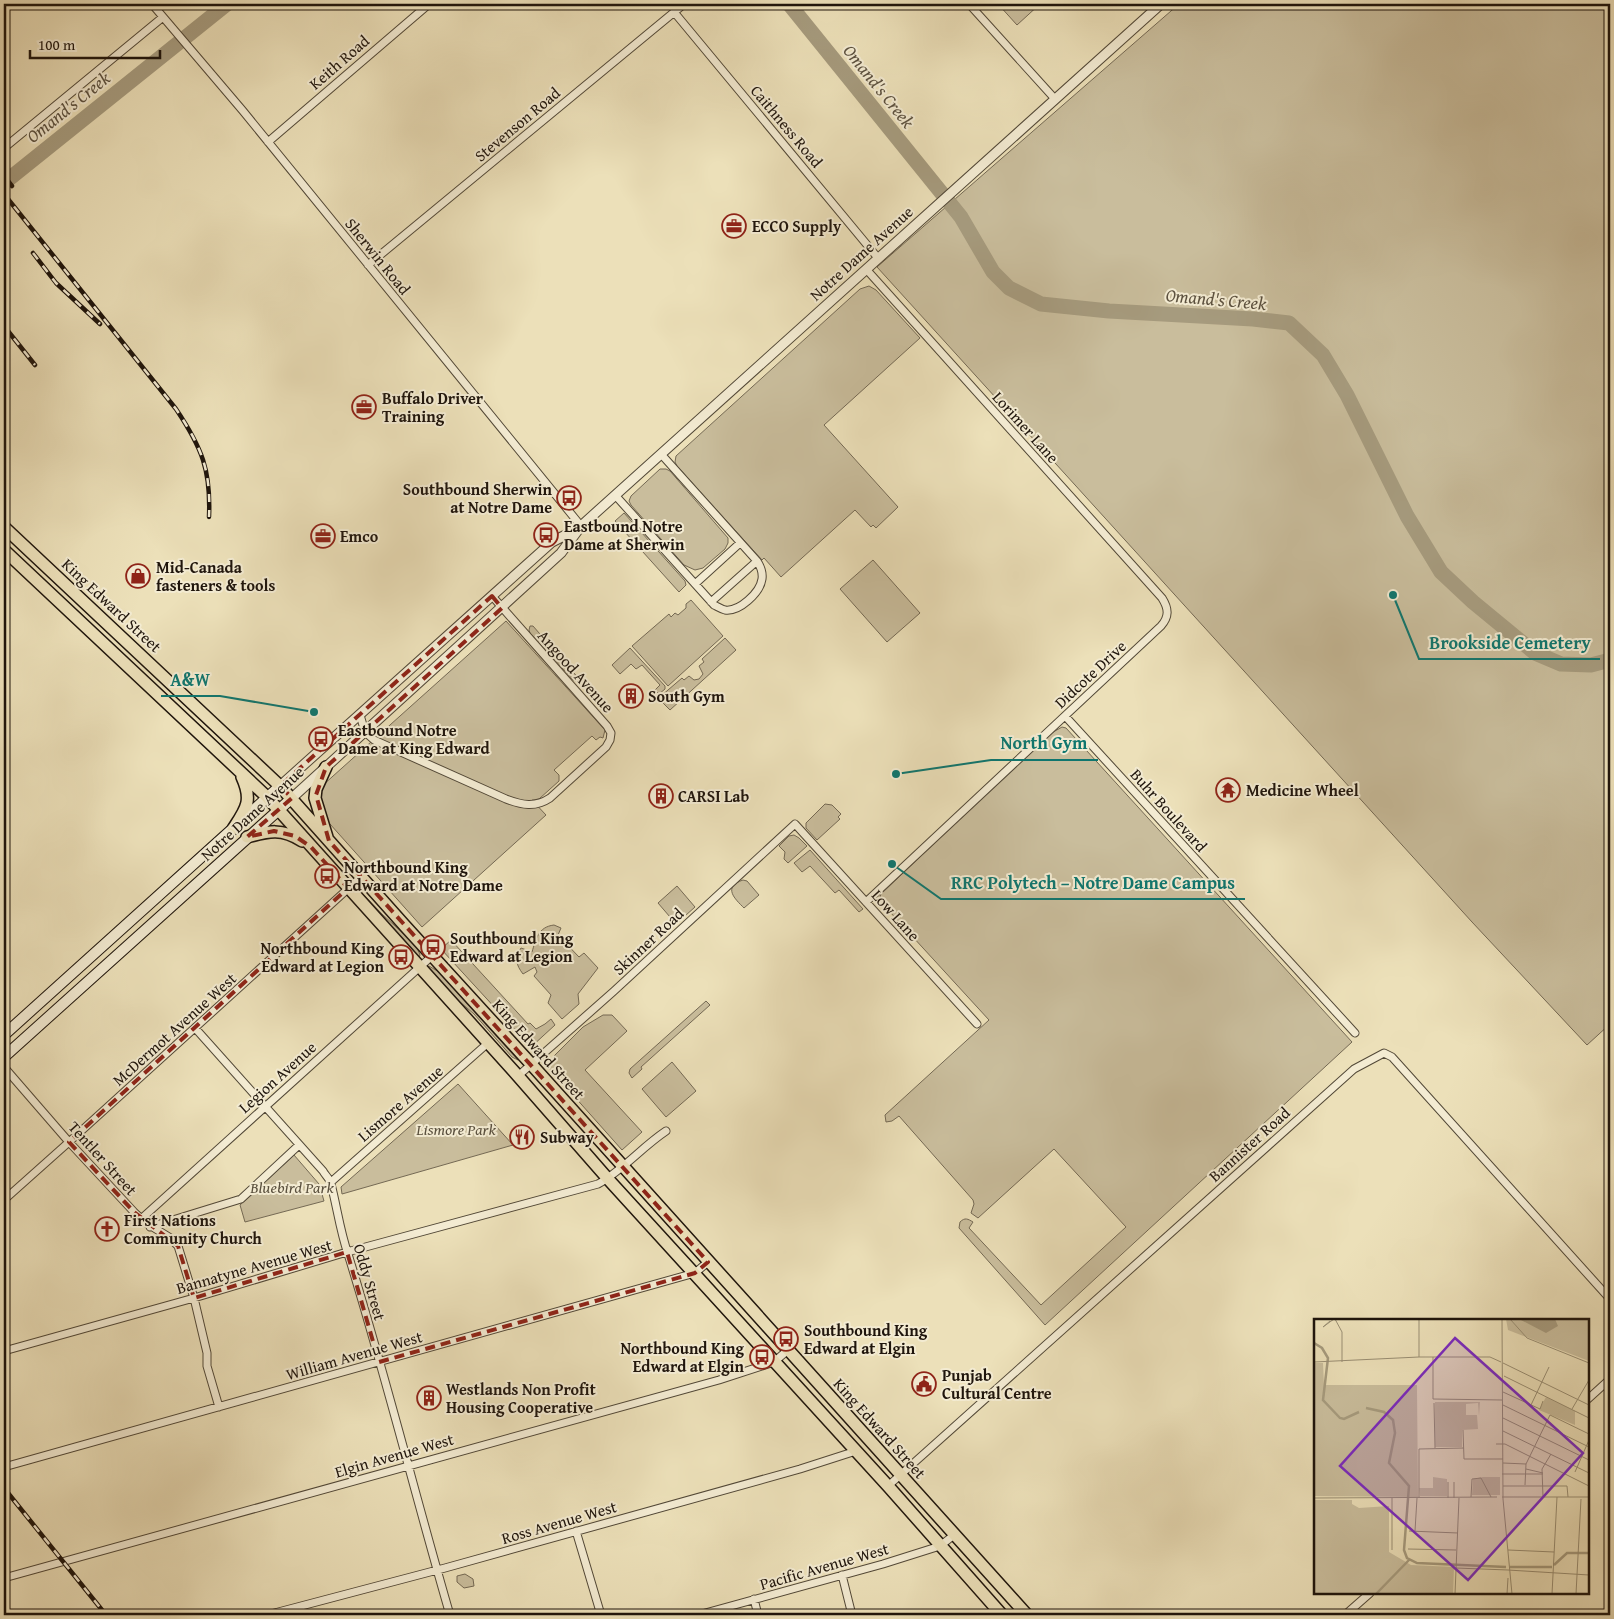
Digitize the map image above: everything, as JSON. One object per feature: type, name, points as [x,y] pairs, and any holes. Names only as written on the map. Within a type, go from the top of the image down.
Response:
[{"type":"main road","name":"King Edward Street","points":[[5,530],[292,798],[432,956],[532,1064],[900,1476],[1027,1615]]},
{"type":"main road","name":"King Edward Street","points":[[4,550],[267,797],[608,1179],[888,1486],[1002,1615]]},
{"type":"main road","points":[[326,767],[316,789],[315,798],[329,841]]},
{"type":"main road","points":[[233,829],[245,810],[248,797],[248,789],[241,773]]},
{"type":"main road","name":"Notre Dame Avenue","points":[[4,1035],[280,786]]},
{"type":"main road","name":"Notre Dame Avenue","points":[[4,1057],[292,798]]},
{"type":"main road","points":[[247,837],[266,832],[286,832],[311,847]]},
{"type":"street","name":"Sherwin Road","points":[[152,4],[268,142],[581,526]]},
{"type":"street","name":"Keith Road","points":[[268,142],[429,4]]},
{"type":"street","name":"Stevenson Road","points":[[368,265],[684,4]]},
{"type":"street","points":[[969,4],[1055,99]]},
{"type":"street","name":"Notre Dame Avenue","points":[[292,798],[561,554],[581,526],[1161,4]]},
{"type":"street","name":"Caithness Road","points":[[674,12],[878,258]]},
{"type":"street","points":[[4,148],[163,17]]},
{"type":"street","name":"Lorimer Lane","points":[[866,269],[1166,604]]},
{"type":"street","points":[[615,495],[710,602],[725,610],[742,605],[756,592],[762,581],[762,570],[757,561],[661,454]]},
{"type":"street","name":"Notre Dame Avenue","points":[[280,786],[552,542],[581,526]]},
{"type":"street","points":[[695,584],[740,543]]},
{"type":"street","points":[[710,602],[757,561]]},
{"type":"street","name":"Angood Avenue","points":[[365,732],[374,740],[506,799],[530,805],[540,804],[555,793],[606,747],[611,733],[607,726],[492,596]]},
{"type":"street","name":"Didcote Drive","points":[[866,902],[1161,626],[1166,621],[1168,614],[1166,604]]},
{"type":"street","points":[[456,628],[466,640]]},
{"type":"street","points":[[360,715],[365,732]]},
{"type":"street","name":"Buhr Boulevard","points":[[1065,716],[1355,1033]]},
{"type":"street","name":"Low Lane","points":[[795,824],[977,1024]]},
{"type":"street","name":"Skinner Road","points":[[518,1076],[795,824]]},
{"type":"street","name":"McDermot Avenue West","points":[[4,1200],[361,877]]},
{"type":"street","name":"Legion Avenue","points":[[141,1219],[432,956]]},
{"type":"street","points":[[195,1028],[331,1182]]},
{"type":"street","name":"Lismore Avenue","points":[[331,1182],[488,1043]]},
{"type":"street","name":"Bannister Road","points":[[888,1486],[1354,1069],[1384,1053],[1392,1057],[1610,1299]]},
{"type":"street","name":"Tentler Street","points":[[4,1067],[141,1219],[150,1227],[169,1237],[178,1246],[194,1298],[207,1353],[207,1366],[219,1407]]},
{"type":"street","name":"Bannatyne Avenue West","points":[[4,1351],[194,1298],[347,1252],[598,1184],[608,1179],[649,1143],[666,1131]]},
{"type":"street","points":[[150,1227],[241,1199],[299,1145]]},
{"type":"street","name":"Oddy Street","points":[[331,1182],[347,1252],[450,1615]]},
{"type":"street","name":"William Avenue West","points":[[4,1467],[695,1273],[708,1262]]},
{"type":"street","name":"Elgin Avenue West","points":[[4,1578],[719,1380],[774,1362],[788,1350]]},
{"type":"street","points":[[1589,1398],[1610,1379]]},
{"type":"street","name":"Ross Avenue West","points":[[267,1615],[800,1469],[856,1451]]},
{"type":"street","points":[[576,1531],[601,1615]]},
{"type":"street","name":"Pacific Avenue West","points":[[698,1615],[883,1564],[940,1546],[954,1535]]},
{"type":"street","points":[[842,1575],[852,1615]]},
{"type":"street","points":[[1345,1615],[1369,1594]]},
{"type":"street","points":[[754,1599],[758,1615]]},
{"type":"highlighted area","points":[[492,596],[502,608],[326,767],[316,795],[329,841],[708,1262],[695,1273],[379,1362],[347,1252],[194,1298],[178,1246],[134,1212],[69,1142],[348,888],[311,847],[295,836],[274,831],[247,837],[292,798],[280,786]]},
{"type":"green space","points":[[998,4],[1040,4],[1017,25]]},
{"type":"green space","points":[[1179,4],[1610,4],[1610,1024],[1587,1045],[1472,922],[877,267]]},
{"type":"green space","points":[[869,286],[876,290],[920,338],[824,425],[898,507],[876,528],[873,525],[871,527],[855,510],[781,577],[764,558],[762,560],[677,466],[675,462],[676,456],[860,289]]},
{"type":"green space","points":[[660,469],[670,471],[728,538],[725,549],[703,568],[695,570],[684,565],[629,501],[631,496]]},
{"type":"green space","points":[[624,513],[685,581],[686,585],[679,592],[615,521]]},
{"type":"green space","points":[[873,560],[920,613],[887,642],[840,589]]},
{"type":"green space","points":[[691,600],[723,636],[668,686],[632,646],[669,614],[671,617],[675,613],[678,615]]},
{"type":"green space","points":[[506,621],[605,730],[603,738],[600,737],[596,740],[592,736],[554,770],[559,775],[559,781],[539,799],[532,800],[546,815],[422,927],[313,805],[313,794]]},
{"type":"green space","points":[[530,626],[533,626],[580,680],[578,682],[573,680],[530,633]]},
{"type":"green space","points":[[725,638],[736,650],[670,710],[660,700],[661,696],[682,678],[684,680],[689,676],[694,680],[699,679],[703,674],[699,666],[704,662],[702,659]]},
{"type":"green space","points":[[630,648],[665,686],[665,689],[659,694],[655,690],[660,685],[642,665],[636,669],[631,664],[620,674],[612,665]]},
{"type":"green space","points":[[1062,727],[1066,728],[1352,1042],[1045,1325],[959,1228],[960,1222],[966,1219],[973,1222],[969,1228],[1041,1305],[1126,1227],[1054,1149],[978,1218],[971,1213],[974,1204],[973,1200],[899,1116],[892,1121],[886,1122],[885,1115],[989,1020],[879,900],[881,894],[1048,735]]},
{"type":"green space","points":[[825,804],[832,805],[841,814],[838,817],[840,819],[817,840],[806,828],[806,823]]},
{"type":"green space","points":[[794,835],[807,846],[788,863],[784,859],[785,852],[779,846],[789,836]]},
{"type":"green space","points":[[810,850],[863,909],[859,912],[839,890],[835,893],[810,866],[802,872],[794,863]]},
{"type":"green space","points":[[743,880],[747,881],[759,895],[744,908],[732,893],[733,886]]},
{"type":"green space","points":[[677,886],[695,907],[676,924],[658,903]]},
{"type":"green space","points":[[359,892],[416,945],[420,955],[419,958]]},
{"type":"green space","points":[[554,925],[561,928],[558,935],[579,957],[584,953],[598,968],[578,994],[579,1004],[562,1019],[548,1003],[551,995],[534,976],[537,972],[535,967],[523,974],[517,961],[517,955],[521,948],[532,952],[538,934],[544,928]]},
{"type":"green space","points":[[451,940],[528,1024],[530,1023],[536,1029],[551,1019],[555,1025],[531,1047],[441,949]]},
{"type":"green space","points":[[429,966],[439,972],[518,1060],[512,1057],[474,1014],[446,990],[427,967]]},
{"type":"green space","points":[[706,1001],[710,1005],[641,1067],[642,1069],[632,1078],[629,1073],[630,1069]]},
{"type":"green space","points":[[603,1015],[612,1015],[627,1031],[585,1070],[642,1132],[622,1150],[549,1068],[548,1062],[583,1027]]},
{"type":"green space","points":[[672,1062],[696,1091],[666,1117],[642,1089]]},
{"type":"green space","name":"Lismore Park","points":[[458,1084],[513,1145],[342,1194],[341,1187]]},
{"type":"green space","name":"Bluebird Park","points":[[294,1155],[319,1184],[324,1201],[245,1222],[240,1205]]},
{"type":"green space","points":[[465,1574],[473,1579],[474,1586],[464,1588],[457,1582],[457,1576]]},
{"type":"waterway","name":"Omand's Creek","points":[[4,183],[227,4]]},
{"type":"waterway","name":"Omand's Creek","points":[[789,4],[961,217],[993,272],[1009,288],[1041,304],[1109,311],[1253,319],[1289,323],[1323,355],[1347,395],[1407,516],[1441,572],[1473,602],[1535,653],[1561,664],[1591,665],[1610,660]]},
{"type":"railway","points":[[4,176],[12,186]]},
{"type":"railway","points":[[4,194],[176,409],[185,423],[203,460],[208,486],[209,517]]},
{"type":"railway","points":[[33,253],[56,283],[100,324]]},
{"type":"railway","points":[[4,326],[35,365]]},
{"type":"railway","points":[[4,1488],[106,1615]]},
{"type":"place","name":"ECCO Supply","points":[[734,226]]},
{"type":"place","name":"Buffalo Driver Training","points":[[364,407]]},
{"type":"place","name":"Southbound Sherwin at Notre Dame","points":[[569,498]]},
{"type":"place","name":"Eastbound Notre Dame at Sherwin","points":[[546,535]]},
{"type":"place","name":"Emco","points":[[323,536]]},
{"type":"place","name":"Mid-Canada fasteners & tools","points":[[138,576]]},
{"type":"place","name":"Brookside Cemetery","points":[[1393,595]]},
{"type":"place","name":"South Gym","points":[[631,696]]},
{"type":"place","name":"A&W","points":[[314,712]]},
{"type":"place","name":"Eastbound Notre Dame at King Edward","points":[[321,739]]},
{"type":"place","name":"North Gym","points":[[896,774]]},
{"type":"place","name":"Medicine Wheel","points":[[1228,790]]},
{"type":"place","name":"CARSI Lab","points":[[661,796]]},
{"type":"place","name":"RRC Polytech – Notre Dame Campus","points":[[892,864]]},
{"type":"place","name":"Northbound King Edward at Notre Dame","points":[[327,876]]},
{"type":"place","name":"Southbound King Edward at Legion","points":[[433,947]]},
{"type":"place","name":"Northbound King Edward at Legion","points":[[401,957]]},
{"type":"place","name":"Subway","points":[[522,1137]]},
{"type":"place","name":"First Nations Community Church","points":[[107,1229]]},
{"type":"place","name":"Southbound King Edward at Elgin","points":[[786,1339]]},
{"type":"place","name":"Northbound King Edward at Elgin","points":[[762,1357]]},
{"type":"place","name":"Punjab Cultural Centre","points":[[924,1384]]},
{"type":"place","name":"Westlands Non Profit Housing Cooperative","points":[[429,1398]]}]
